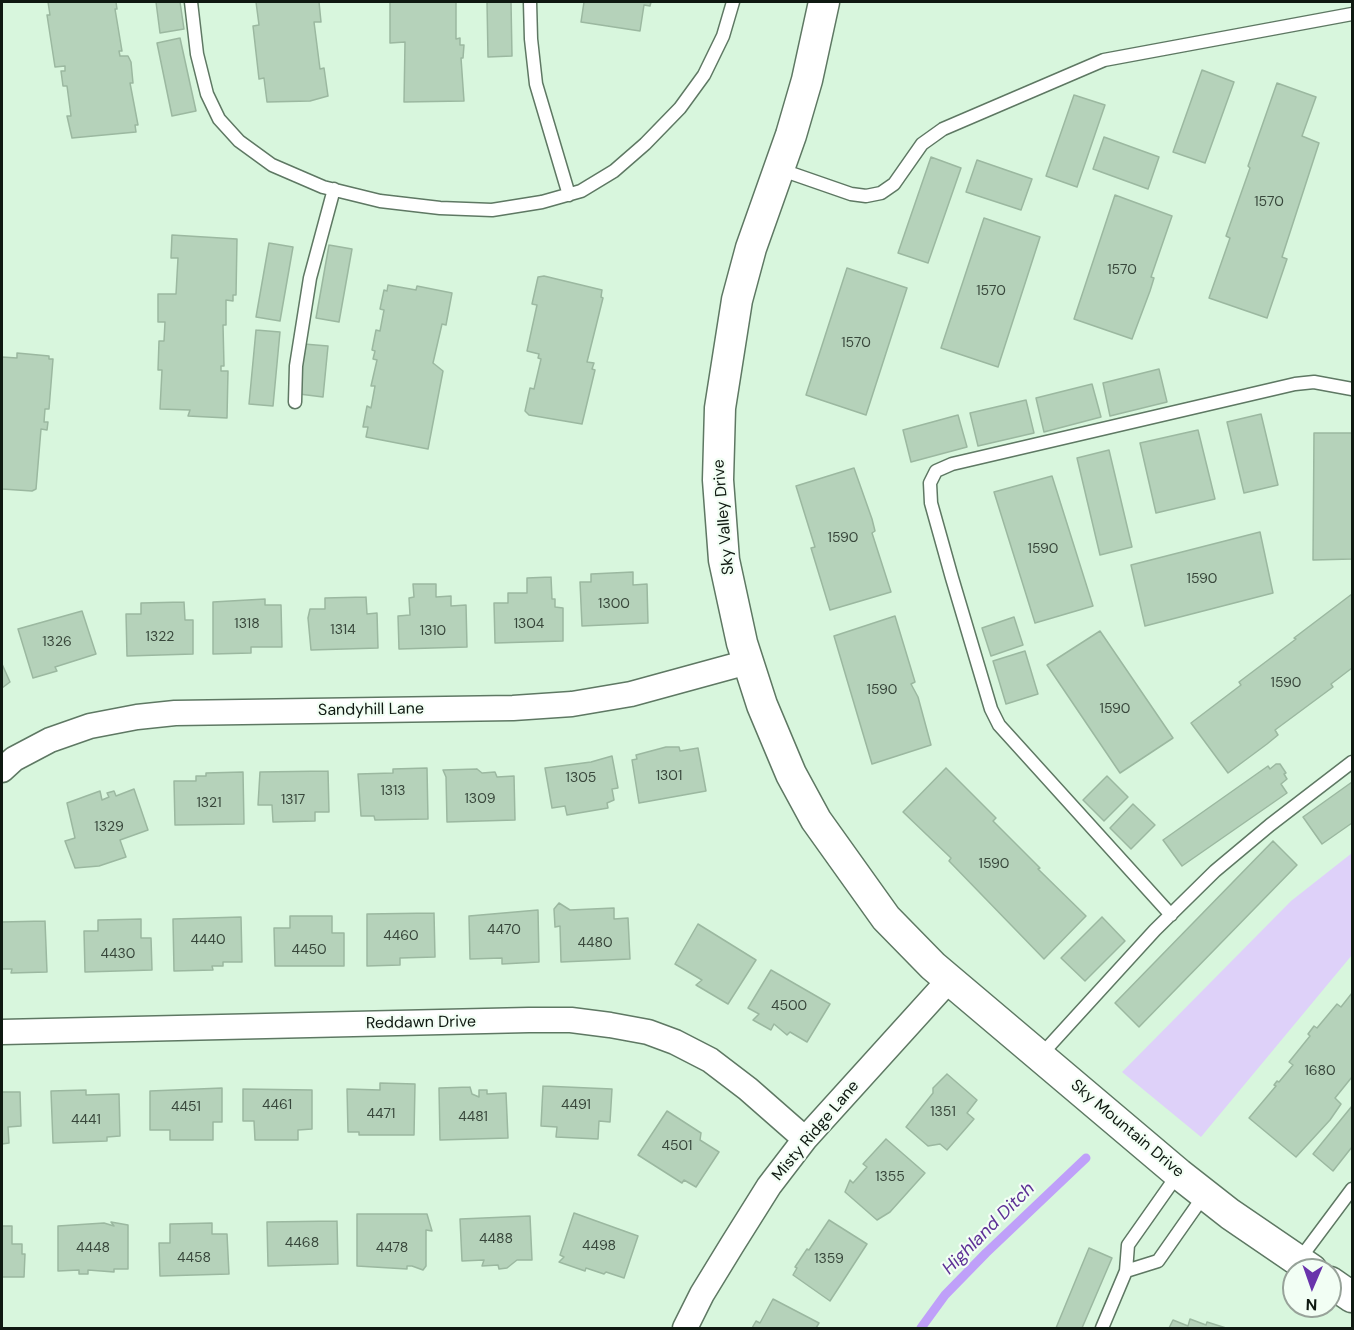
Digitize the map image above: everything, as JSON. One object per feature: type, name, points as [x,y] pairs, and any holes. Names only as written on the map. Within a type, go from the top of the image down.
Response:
[{"type":"street","name":"Sky Valley Drive","points":[[824,2],[807,80],[751,248],[737,300],[720,408],[718,480],[724,560],[748,662],[762,705],[778,744],[816,820],[886,918],[949,980]]},
{"type":"street","name":"Sandyhill Lane","points":[[2,770],[14,759],[50,740],[90,726],[137,717],[572,704],[631,694],[748,662]]},
{"type":"street","name":"Sky Mountain Drive","points":[[949,980],[1179,1174],[1294,1258]]},
{"type":"street","name":"Misty Ridge Lane","points":[[685,1329],[702,1294],[769,1186],[805,1138],[949,980]]},
{"type":"street","name":"Reddawn Drive","points":[[2,1032],[540,1020],[610,1025],[657,1035],[710,1060],[805,1138]]},
{"type":"lane","points":[[191,2],[197,54],[207,94],[219,119],[239,141],[272,165],[334,189],[380,201],[482,210],[542,202],[568,195],[581,191],[614,171],[645,144],[680,108],[704,75],[723,36],[733,2]]},
{"type":"lane","points":[[530,2],[536,84],[568,195]]},
{"type":"lane","points":[[779,169],[851,194],[866,196],[881,193],[894,184],[922,144],[944,129],[1104,60],[1353,14]]},
{"type":"lane","points":[[295,402],[296,366],[310,278],[334,189]]},
{"type":"lane","points":[[1171,915],[999,725],[991,709],[952,578],[931,503],[930,483],[936,471],[951,464],[1295,384],[1314,382],[1353,389]]},
{"type":"lane","points":[[1040,1056],[1171,915],[1224,863],[1353,762]]},
{"type":"lane","points":[[1102,1329],[1126,1271],[1128,1245],[1179,1174]]},
{"type":"lane","points":[[1310,1258],[1353,1189]]},
{"type":"lane","points":[[1126,1271],[1158,1261],[1205,1194]]},
{"type":"shaded area","points":[[1352,853],[1352,955],[1201,1137],[1122,1072],[1291,901]]},
{"type":"building","points":[[48,2],[116,2],[117,9],[115,9],[122,51],[119,51],[120,56],[128,56],[131,62],[133,83],[130,83],[138,125],[135,125],[136,132],[72,138],[67,116],[71,116],[67,86],[63,86],[61,71],[65,71],[65,66],[55,67],[47,15],[50,15]]},
{"type":"building","points":[[156,2],[180,2],[184,29],[160,33]]},
{"type":"building","points":[[256,2],[319,2],[321,22],[314,22],[320,69],[324,68],[328,96],[310,101],[267,102],[264,78],[259,79],[253,26],[259,25]]},
{"type":"building","points":[[390,2],[456,2],[456,39],[460,38],[460,45],[464,45],[463,58],[461,58],[464,101],[404,102],[405,42],[390,43]]},
{"type":"building","points":[[487,2],[511,2],[512,56],[488,57]]},
{"type":"building","points":[[584,2],[651,2],[650,6],[644,5],[640,31],[581,22]]},
{"type":"building","points":[[180,38],[196,111],[172,116],[157,43]]},
{"type":"building","points":[[1202,70],[1234,82],[1205,163],[1173,152]]},
{"type":"building","points":[[1277,83],[1316,97],[1302,136],[1319,143],[1282,257],[1287,259],[1267,318],[1209,298],[1230,238],[1226,236],[1250,168],[1248,166]]},
{"type":"building","points":[[1074,95],[1105,105],[1077,187],[1046,176]]},
{"type":"building","points":[[1104,137],[1159,157],[1148,189],[1093,169]]},
{"type":"building","points":[[931,157],[961,168],[928,263],[898,253]]},
{"type":"building","points":[[977,160],[1032,179],[1021,210],[966,192]]},
{"type":"building","points":[[1115,195],[1172,216],[1151,277],[1154,278],[1150,291],[1132,339],[1074,319]]},
{"type":"building","points":[[984,218],[1040,237],[998,367],[941,348]]},
{"type":"building","points":[[172,235],[237,239],[236,295],[233,295],[233,301],[226,300],[226,325],[223,325],[224,366],[221,366],[221,371],[228,371],[227,418],[188,416],[190,410],[160,409],[162,370],[158,370],[159,341],[164,341],[165,322],[158,322],[158,294],[176,294],[178,258],[171,258]]},
{"type":"building","points":[[269,243],[293,247],[280,321],[256,317]]},
{"type":"building","points":[[329,245],[352,249],[339,322],[316,318]]},
{"type":"building","points":[[847,268],[907,288],[866,415],[806,395]]},
{"type":"building","points":[[544,276],[602,290],[601,297],[603,298],[587,362],[594,363],[592,369],[595,370],[582,424],[529,415],[525,411],[530,388],[534,389],[541,359],[538,358],[539,354],[527,351],[537,305],[532,304],[538,277]]},
{"type":"building","points":[[388,285],[416,290],[417,286],[452,293],[446,325],[442,324],[433,363],[443,371],[428,449],[366,437],[368,427],[363,427],[367,406],[371,408],[375,386],[371,386],[377,360],[373,359],[375,351],[372,350],[376,330],[380,331],[384,310],[380,309],[384,290],[387,291]]},
{"type":"building","points":[[256,330],[280,332],[273,406],[249,404]]},
{"type":"building","points":[[304,344],[328,346],[323,397],[299,394]]},
{"type":"building","points":[[17,353],[49,356],[49,359],[53,359],[49,409],[45,409],[44,422],[48,422],[47,430],[41,429],[36,489],[32,491],[2,489],[2,357],[17,358]]},
{"type":"building","points":[[1159,369],[1167,402],[1110,416],[1103,383]]},
{"type":"building","points":[[1092,384],[1101,417],[1044,432],[1036,398]]},
{"type":"building","points":[[1026,400],[1034,433],[978,446],[970,413]]},
{"type":"building","points":[[1261,414],[1278,485],[1244,493],[1227,422]]},
{"type":"building","points":[[958,415],[967,447],[911,462],[903,430]]},
{"type":"building","points":[[1198,430],[1215,499],[1156,513],[1140,443]]},
{"type":"building","points":[[1314,433],[1352,433],[1352,559],[1313,560]]},
{"type":"building","points":[[1109,450],[1132,547],[1100,555],[1077,458]]},
{"type":"building","points":[[854,468],[872,519],[875,531],[872,533],[891,592],[830,610],[811,548],[815,547],[796,486]]},
{"type":"building","points":[[1052,476],[1093,606],[1035,623],[994,492]]},
{"type":"building","points":[[1260,532],[1273,593],[1145,626],[1131,565]]},
{"type":"building","points":[[633,572],[633,585],[647,584],[648,623],[582,626],[580,582],[591,582],[591,574]]},
{"type":"building","points":[[551,577],[552,599],[555,599],[555,607],[563,608],[563,641],[495,643],[494,603],[508,603],[508,593],[527,593],[527,578]]},
{"type":"building","points":[[413,584],[436,584],[436,597],[451,596],[451,606],[466,605],[467,647],[399,649],[398,616],[410,615],[409,598],[414,597]]},
{"type":"building","points":[[1352,594],[1352,668],[1331,684],[1333,687],[1275,730],[1278,735],[1228,773],[1191,723],[1241,685],[1239,682]]},
{"type":"building","points":[[366,597],[367,614],[377,613],[378,648],[311,650],[308,618],[310,609],[325,609],[325,598]]},
{"type":"building","points":[[265,599],[265,605],[281,605],[282,647],[251,647],[251,653],[213,654],[213,602]]},
{"type":"building","points":[[184,602],[185,620],[193,620],[193,654],[127,656],[126,614],[141,614],[141,603]]},
{"type":"building","points":[[82,611],[96,654],[55,667],[57,671],[33,678],[18,629]]},
{"type":"building","points":[[895,616],[915,682],[911,684],[918,697],[931,745],[872,764],[834,636]]},
{"type":"building","points":[[1014,617],[1023,645],[991,656],[982,628]]},
{"type":"building","points":[[1100,631],[1173,738],[1120,773],[1047,665]]},
{"type":"building","points":[[1025,651],[1038,694],[1006,704],[993,661]]},
{"type":"building","points":[[2,664],[10,682],[2,688]]},
{"type":"building","points":[[666,747],[679,747],[680,751],[698,748],[706,791],[639,803],[632,760],[637,759],[636,755]]},
{"type":"building","points":[[612,756],[618,788],[612,789],[614,800],[607,803],[608,808],[567,815],[565,806],[552,808],[545,768],[591,762]]},
{"type":"building","points":[[1280,764],[1286,773],[1284,774],[1287,779],[1281,784],[1287,793],[1182,866],[1163,840],[1268,766],[1270,769]]},
{"type":"building","points":[[427,768],[428,819],[375,820],[374,816],[361,816],[358,774],[393,773],[393,769]]},
{"type":"building","points":[[946,768],[996,818],[993,821],[1040,868],[1038,869],[1086,916],[1044,959],[949,861],[951,858],[903,812]]},
{"type":"building","points":[[477,769],[482,773],[495,772],[497,777],[514,776],[515,820],[447,822],[446,777],[443,770]]},
{"type":"building","points":[[328,771],[329,812],[315,812],[315,821],[273,822],[272,805],[258,805],[260,772]]},
{"type":"building","points":[[243,772],[244,824],[175,825],[174,781],[196,781],[196,776],[206,776],[206,773]]},
{"type":"building","points":[[1107,776],[1128,797],[1104,821],[1083,800]]},
{"type":"building","points":[[1352,782],[1352,823],[1322,844],[1303,817]]},
{"type":"building","points":[[134,789],[148,830],[120,840],[126,857],[99,866],[75,868],[65,841],[75,838],[67,803],[100,791],[102,800],[109,797],[107,793],[114,791],[116,796]]},
{"type":"building","points":[[1133,804],[1155,825],[1131,849],[1110,828]]},
{"type":"building","points":[[1273,841],[1297,865],[1139,1027],[1115,1003]]},
{"type":"building","points":[[559,903],[570,910],[614,908],[614,919],[628,918],[630,959],[561,962],[560,926],[555,927],[554,909]]},
{"type":"building","points":[[538,910],[539,962],[502,964],[502,958],[470,959],[469,916]]},
{"type":"building","points":[[434,913],[435,957],[400,958],[400,965],[367,966],[367,914]]},
{"type":"building","points":[[290,916],[332,916],[332,933],[344,933],[344,966],[275,966],[274,928],[290,928]]},
{"type":"building","points":[[241,917],[242,962],[223,962],[223,966],[212,966],[213,970],[174,971],[173,919]]},
{"type":"building","points":[[1102,917],[1125,941],[1085,981],[1061,958]]},
{"type":"building","points":[[141,919],[141,938],[151,938],[152,970],[85,972],[84,931],[98,931],[98,920]]},
{"type":"building","points":[[45,921],[47,972],[11,973],[12,969],[2,969],[2,922]]},
{"type":"building","points":[[698,924],[756,960],[728,1004],[696,985],[702,980],[675,964]]},
{"type":"building","points":[[771,970],[830,1004],[807,1042],[790,1032],[787,1035],[774,1024],[771,1030],[753,1020],[759,1014],[748,1008]]},
{"type":"building","points":[[1352,993],[1352,1077],[1335,1098],[1341,1104],[1330,1120],[1296,1157],[1249,1118],[1276,1086],[1274,1085],[1277,1081],[1279,1082],[1293,1065],[1289,1062],[1310,1036],[1308,1034],[1314,1026],[1317,1028],[1337,1004],[1341,1007]]},
{"type":"building","points":[[947,1074],[977,1100],[967,1113],[974,1119],[947,1150],[940,1144],[928,1146],[906,1127],[933,1093],[933,1088]]},
{"type":"building","points":[[380,1083],[415,1084],[414,1135],[359,1135],[359,1132],[348,1132],[347,1089],[380,1090]]},
{"type":"building","points":[[543,1086],[612,1089],[610,1122],[599,1121],[598,1139],[556,1137],[557,1127],[541,1126]]},
{"type":"building","points":[[470,1087],[472,1094],[479,1097],[479,1090],[487,1090],[487,1094],[506,1093],[508,1138],[440,1140],[439,1088]]},
{"type":"building","points":[[222,1088],[222,1122],[213,1122],[213,1140],[170,1140],[170,1130],[150,1130],[150,1091]]},
{"type":"building","points":[[243,1089],[312,1090],[312,1129],[298,1130],[298,1140],[255,1140],[254,1121],[243,1121]]},
{"type":"building","points":[[86,1090],[86,1095],[119,1094],[120,1136],[107,1137],[107,1141],[53,1143],[51,1091]]},
{"type":"building","points":[[2,1092],[20,1092],[21,1126],[8,1127],[9,1143],[2,1144]]},
{"type":"building","points":[[1352,1106],[1352,1147],[1333,1171],[1313,1154]]},
{"type":"building","points":[[667,1111],[701,1133],[700,1140],[719,1152],[696,1187],[684,1180],[682,1183],[638,1155]]},
{"type":"building","points":[[886,1139],[925,1173],[890,1212],[877,1220],[845,1192],[850,1180],[853,1183],[867,1167],[863,1164]]},
{"type":"building","points":[[574,1213],[638,1236],[624,1278],[586,1268],[585,1271],[559,1262],[564,1257],[560,1255]]},
{"type":"building","points":[[357,1214],[427,1214],[432,1231],[426,1230],[426,1266],[423,1270],[412,1266],[407,1266],[407,1269],[357,1266]]},
{"type":"building","points":[[530,1216],[532,1260],[517,1260],[507,1268],[499,1269],[498,1265],[482,1266],[484,1260],[462,1261],[460,1219]]},
{"type":"building","points":[[829,1220],[867,1244],[830,1301],[793,1275],[797,1268],[795,1267]]},
{"type":"building","points":[[337,1221],[338,1264],[268,1266],[267,1222]]},
{"type":"building","points":[[111,1222],[128,1225],[128,1269],[114,1269],[114,1272],[88,1270],[88,1274],[79,1274],[79,1270],[58,1271],[58,1226],[104,1223],[114,1226]]},
{"type":"building","points":[[212,1223],[212,1234],[227,1234],[229,1274],[160,1276],[159,1243],[170,1243],[170,1224]]},
{"type":"building","points":[[2,1226],[12,1226],[12,1244],[22,1244],[22,1254],[25,1254],[24,1277],[2,1277]]},
{"type":"building","points":[[1089,1248],[1112,1258],[1082,1328],[1056,1328]]},
{"type":"building","points":[[773,1299],[819,1323],[816,1328],[752,1328],[756,1321],[760,1323]]},
{"type":"building","points":[[1190,1319],[1206,1325],[1207,1322],[1226,1328],[1169,1328],[1173,1320],[1188,1326]]},
{"type":"waterway","name":"Highland Ditch","points":[[921,1328],[945,1295],[1086,1158]]}]
